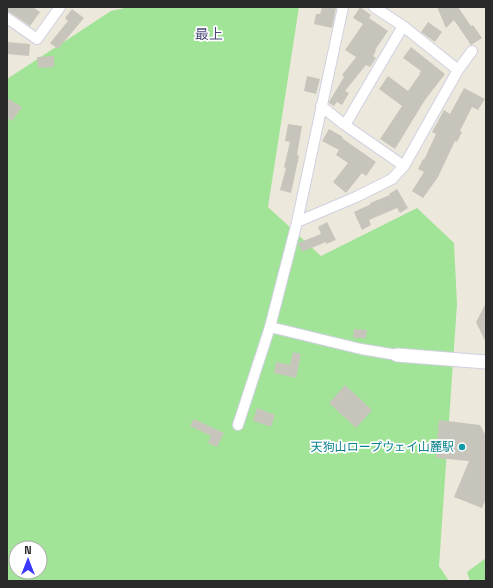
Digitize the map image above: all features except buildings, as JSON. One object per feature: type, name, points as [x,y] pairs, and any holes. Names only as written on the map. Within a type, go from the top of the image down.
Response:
[{"type":"street","points":[[7,18],[38,39],[60,7]]},
{"type":"street","points":[[238,425],[270,327],[297,222],[343,7]]},
{"type":"street","points":[[376,7],[403,26],[458,70]]},
{"type":"street","points":[[344,125],[403,26]]},
{"type":"street","points":[[297,222],[356,198],[392,179],[404,166],[458,70],[472,51]]},
{"type":"street","points":[[321,106],[344,125],[404,166]]},
{"type":"street","points":[[270,327],[361,349],[397,355],[486,362]]},
{"type":"green space","points":[[129,7],[299,7],[268,207],[321,256],[417,208],[454,243],[457,304],[439,566],[449,581],[7,581],[7,79],[111,11]]},
{"type":"green space","points":[[486,558],[486,581],[470,581],[467,572]]},
{"type":"place","name":"天狗山ロープウェイ山麓駅","points":[[462,447]]},
{"type":"district","name":"最上","points":[[209,34]]}]
